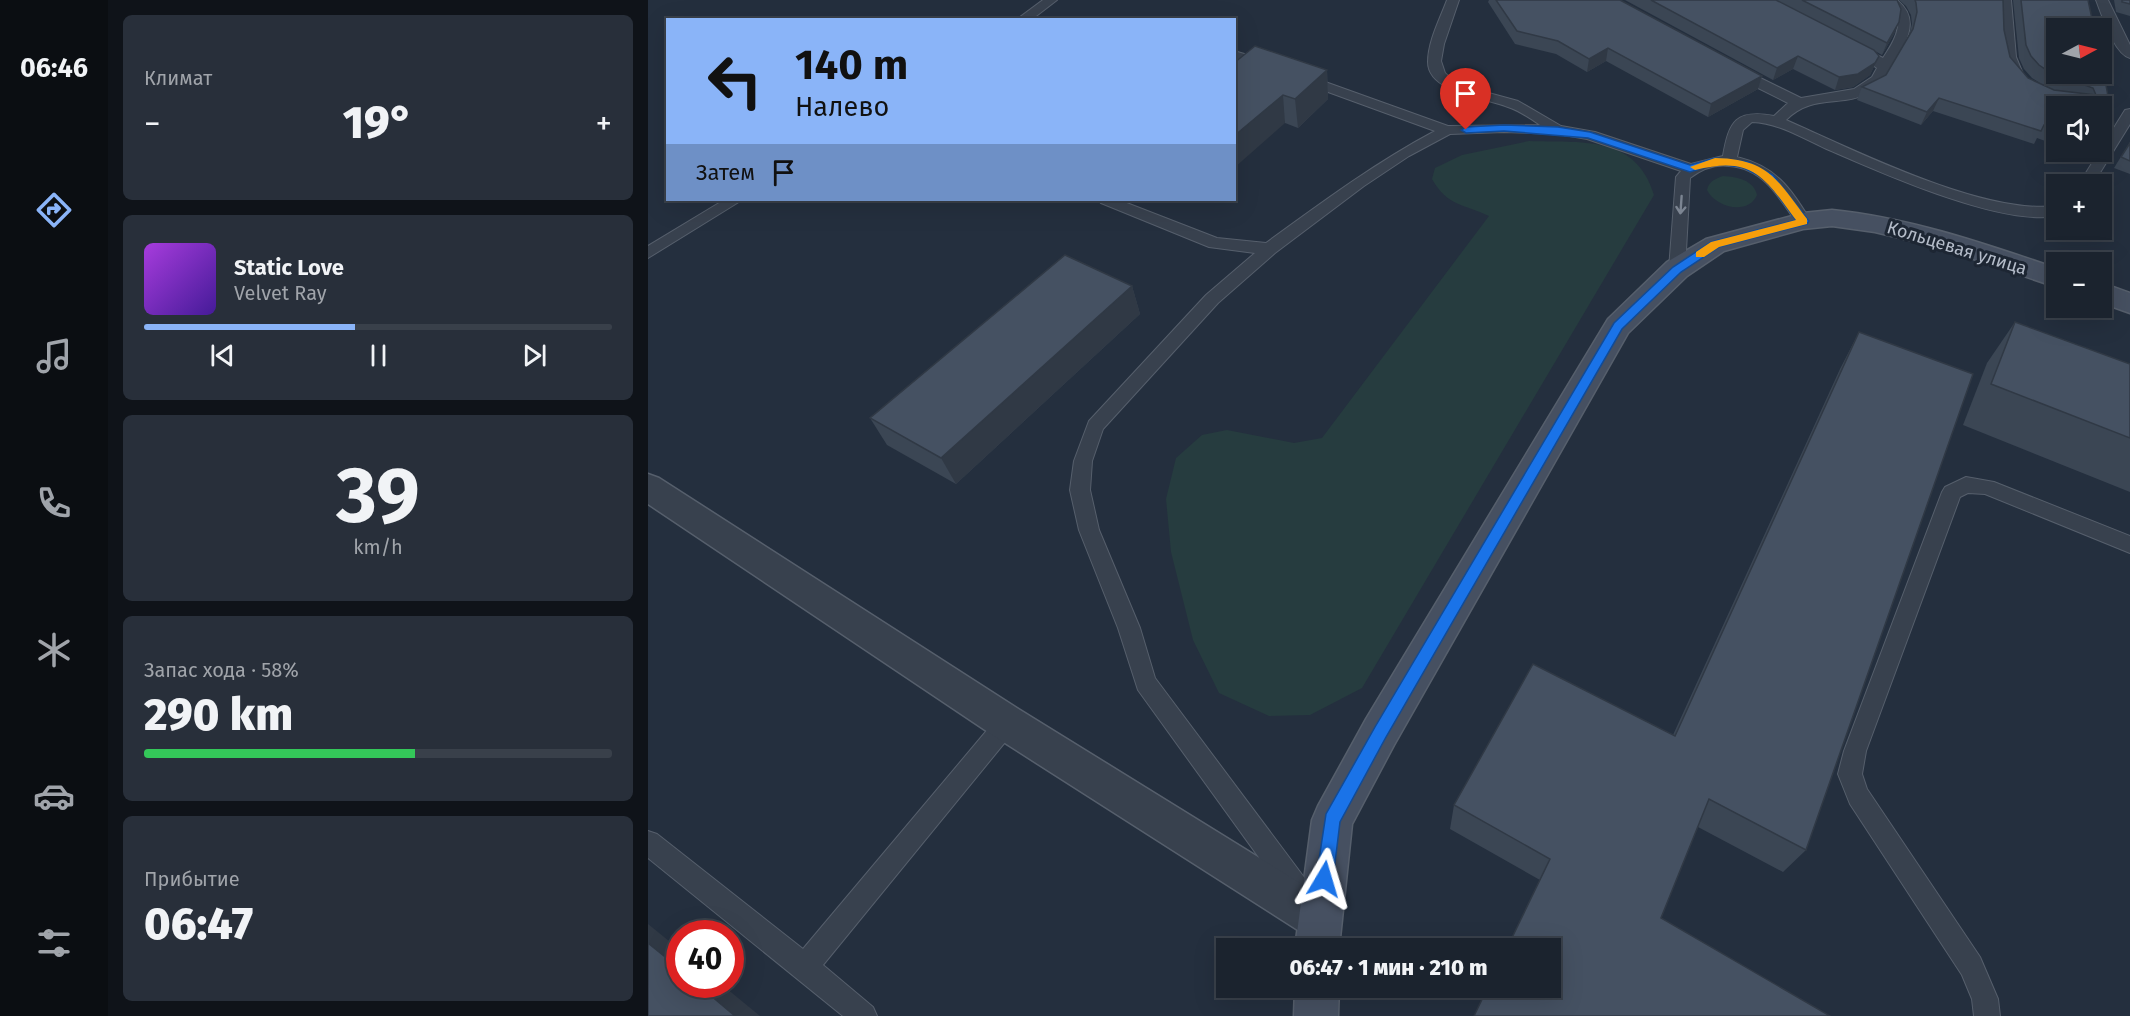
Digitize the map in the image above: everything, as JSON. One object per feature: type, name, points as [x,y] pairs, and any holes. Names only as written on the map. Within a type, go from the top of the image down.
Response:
[{"type":"street","name":"Кольцевая улица","points":[[1318,933],[1332,820],[1380,732],[1618,326],[1677,269],[1715,245],[1803,221],[1832,218],[1875,223],[1948,241],[2046,275]]},
{"type":"street","points":[[2112,297],[2130,303]]},
{"type":"street","points":[[648,487],[1007,723],[1318,933]]},
{"type":"street","points":[[1316,1016],[1317,998]]},
{"type":"lane","points":[[1025,18],[1051,0]]},
{"type":"lane","points":[[1453,0],[1435,57],[1435,68],[1440,76],[1452,85],[1519,107],[1558,130]]},
{"type":"lane","points":[[1777,120],[1799,103],[1857,94],[1869,89],[1882,74],[1903,36],[1904,26],[1900,8],[1889,0]]},
{"type":"lane","points":[[2005,0],[2011,66],[2026,85]]},
{"type":"lane","points":[[2102,0],[2120,41],[2130,54]]},
{"type":"lane","points":[[1843,42],[1875,58],[1884,67]]},
{"type":"lane","points":[[1236,55],[1447,130],[1504,128],[1558,130],[1590,135],[1690,169]]},
{"type":"lane","points":[[1722,63],[1799,103]]},
{"type":"lane","points":[[2092,174],[2127,117],[2112,116]]},
{"type":"lane","points":[[1729,161],[1736,125],[1742,120],[1762,117],[1777,120],[1893,173],[1983,203],[2033,212],[2046,211]]},
{"type":"lane","points":[[1318,933],[1146,683],[1129,628],[1089,530],[1080,490],[1083,461],[1095,426],[1212,299],[1269,249],[1359,183],[1404,153],[1447,130]]},
{"type":"lane","points":[[1677,269],[1683,177],[1690,169],[1715,161],[1729,161],[1752,167],[1770,177],[1803,221]]},
{"type":"lane","points":[[648,253],[732,201]]},
{"type":"lane","points":[[1109,201],[1215,243],[1269,249]]},
{"type":"lane","points":[[1986,1016],[1985,999],[1971,966],[1858,796],[1850,774],[1855,751],[1952,492],[1966,485],[1987,487],[2130,545]]},
{"type":"lane","points":[[806,967],[1007,723]]},
{"type":"lane","points":[[648,843],[806,967],[864,1016]]},
{"type":"green space","points":[[1529,141],[1586,143],[1620,152],[1634,161],[1646,175],[1654,195],[1362,688],[1310,715],[1269,716],[1219,693],[1193,640],[1171,552],[1166,499],[1176,458],[1202,435],[1227,430],[1294,443],[1322,438],[1489,216],[1457,203],[1444,194],[1432,179],[1435,168],[1462,155]]},
{"type":"green space","points":[[1723,176],[1739,178],[1749,183],[1757,195],[1753,202],[1732,207],[1724,205],[1711,196],[1707,190],[1709,184]]},
{"type":"building","points":[[1496,0],[1620,0],[1762,76],[1711,104],[1608,48],[1589,59],[1558,41],[1517,31]]},
{"type":"building","points":[[1651,0],[1776,0],[1874,50],[1879,56],[1875,63],[1858,74],[1839,77],[1798,56],[1777,68]]},
{"type":"building","points":[[1802,0],[1897,0],[1901,9],[1899,22],[1887,43]]},
{"type":"building","points":[[1915,0],[2003,0],[2004,30],[2010,57],[2028,78],[2054,90],[2096,95],[2093,88],[2082,84],[2106,84],[2108,96],[2046,96],[2046,126],[2044,125],[2041,131],[1939,98],[1927,112],[1862,87],[1886,75],[1913,29],[1917,12]]},
{"type":"building","points":[[2021,0],[2088,0],[2092,18],[2046,18],[2046,70],[2039,65],[2031,56],[2026,45]]},
{"type":"building","points":[[2122,0],[2130,0],[2130,4],[2122,2]]},
{"type":"building","points":[[1255,46],[1327,70],[1295,99],[1283,95],[1236,134],[1236,61]]},
{"type":"building","points":[[2130,143],[2130,161],[2121,157]]},
{"type":"building","points":[[1065,255],[1132,286],[941,458],[870,418]]},
{"type":"building","points":[[2015,322],[2130,364],[2130,438],[1991,384]]},
{"type":"building","points":[[1859,332],[1973,374],[1806,850],[1709,799],[1661,918],[1830,1016],[1474,1016],[1483,998],[1561,998],[1561,938],[1512,938],[1550,859],[1454,805],[1533,664],[1675,736]]},
{"type":"building","points":[[648,943],[666,958],[666,998],[714,998],[735,1016],[648,1016]]},
{"type":"slow traffic","points":[[1695,167],[1715,161],[1729,161],[1759,169],[1770,177],[1803,221],[1715,245],[1700,255]]},
{"type":"route","points":[[1324,879],[1332,820],[1380,732],[1618,326],[1677,269],[1715,245],[1803,221],[1770,177],[1759,169],[1744,164],[1715,161],[1690,169],[1590,135],[1558,130],[1504,128],[1466,130]]}]
